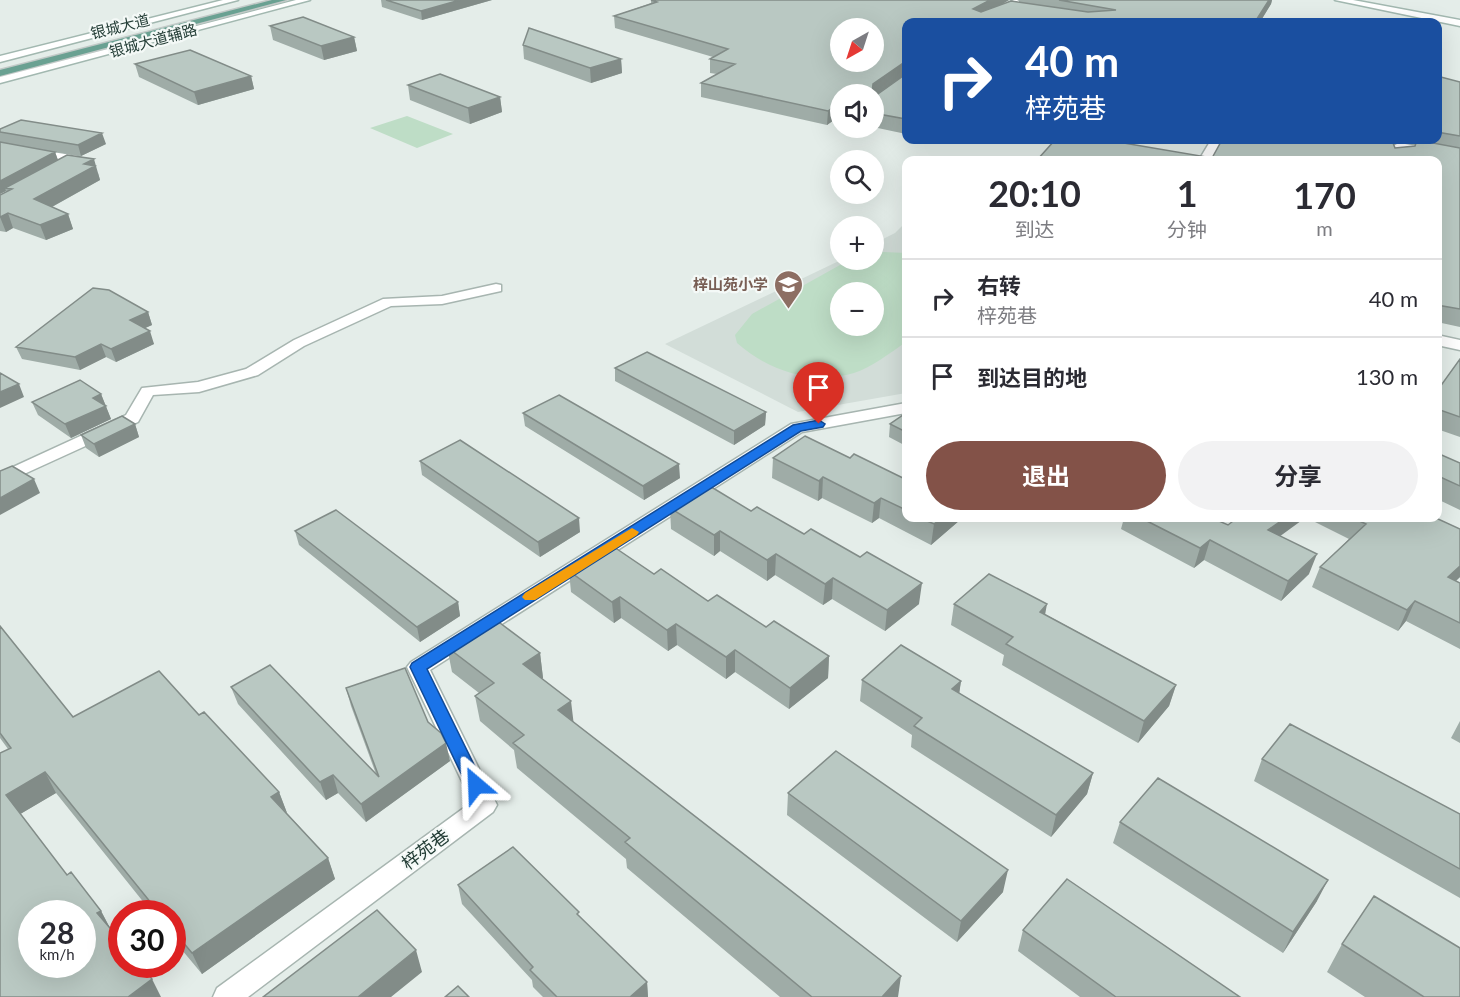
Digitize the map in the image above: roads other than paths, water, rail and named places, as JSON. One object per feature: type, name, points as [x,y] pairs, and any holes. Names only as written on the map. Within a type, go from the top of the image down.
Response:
[{"type":"main road","name":"银城大道","points":[[0,66],[259,0]]},
{"type":"main road","name":"银城大道","points":[[0,73],[282,0]]},
{"type":"street","name":"银城大道辅路","points":[[0,59],[234,0]]},
{"type":"street","name":"银城大道辅路","points":[[0,80],[306,0]]},
{"type":"street","points":[[986,18],[1021,0]]},
{"type":"street","points":[[1339,0],[1434,18]]},
{"type":"street","points":[[1371,0],[1460,17]]},
{"type":"street","points":[[1004,8],[1027,11]]},
{"type":"street","points":[[1442,20],[1460,23]]},
{"type":"street","points":[[1397,156],[1399,146],[1460,157]]},
{"type":"street","points":[[0,147],[78,160],[57,170]]},
{"type":"street","points":[[0,480],[132,418],[148,391],[199,387],[252,372],[299,344],[388,302],[442,300],[496,288]]},
{"type":"street","points":[[1442,341],[1460,345]]},
{"type":"street","name":"梓苑巷","points":[[227,997],[485,805],[418,667],[797,428],[902,409]]},
{"type":"place","name":"梓山苑小学","points":[[789,310]]}]
